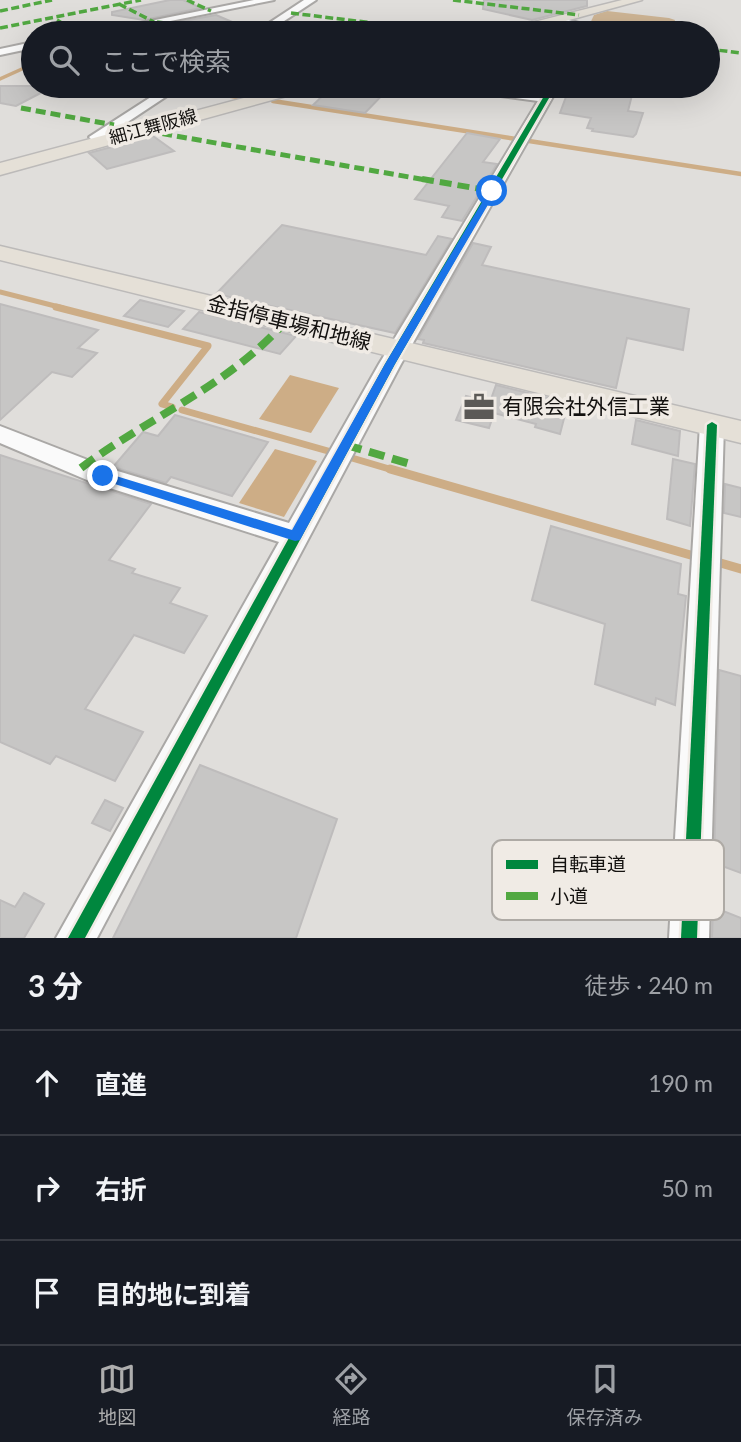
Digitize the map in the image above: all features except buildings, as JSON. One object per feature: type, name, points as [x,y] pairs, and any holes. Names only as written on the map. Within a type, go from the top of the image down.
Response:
[{"type":"main road","points":[[554,21],[629,1]]},
{"type":"main road","name":"細江舞阪線","points":[[0,169],[261,98]]},
{"type":"main road","name":"金指停車場和地線","points":[[0,253],[726,429]]},
{"type":"street","points":[[159,21],[269,0]]},
{"type":"street","points":[[278,21],[311,0]]},
{"type":"street","points":[[562,19],[567,21]]},
{"type":"street","points":[[0,52],[21,48]]},
{"type":"street","points":[[101,141],[96,137],[157,98]]},
{"type":"street","points":[[76,938],[295,536],[547,98]]},
{"type":"street","points":[[696,840],[726,429]]},
{"type":"street","points":[[0,435],[103,476],[295,536]]},
{"type":"street","points":[[689,938],[690,920]]},
{"type":"shaded area","points":[[607,11],[675,20],[591,21],[594,15]]},
{"type":"shaded area","points":[[290,375],[339,388],[311,433],[259,419]]},
{"type":"shaded area","points":[[275,449],[317,461],[284,517],[239,503]]},
{"type":"waterway","points":[[0,79],[21,69]]},
{"type":"waterway","points":[[273,101],[516,139]]},
{"type":"waterway","points":[[529,141],[741,174]]},
{"type":"waterway","points":[[0,292],[63,308]]},
{"type":"waterway","points":[[56,307],[208,346],[162,404],[172,407]]},
{"type":"waterway","points":[[182,410],[328,451]]},
{"type":"waterway","points":[[352,458],[396,471]]},
{"type":"waterway","points":[[390,469],[694,556]]},
{"type":"waterway","points":[[717,562],[741,569]]},
{"type":"marked path","points":[[0,11],[52,0]]},
{"type":"marked path","points":[[35,21],[141,0]]},
{"type":"marked path","points":[[187,0],[211,11]]},
{"type":"marked path","points":[[453,0],[579,15]]},
{"type":"marked path","points":[[119,4],[152,21]]},
{"type":"marked path","points":[[291,13],[357,21]]},
{"type":"marked path","points":[[0,28],[21,24]]},
{"type":"marked path","points":[[720,50],[741,53]]},
{"type":"marked path","points":[[21,108],[114,125]]},
{"type":"marked path","points":[[149,128],[153,132],[492,191]]},
{"type":"marked path","points":[[81,468],[106,449],[214,384],[263,346],[285,322]]},
{"type":"marked path","points":[[346,445],[414,465]]},
{"type":"cycle path","points":[[76,938],[390,364],[546,98]]},
{"type":"cycle path","points":[[693,840],[712,425]]},
{"type":"cycle path","points":[[689,938],[690,920]]},
{"type":"place","name":"有限会社外信工業","points":[[479,407]]},
{"type":"route","points":[[103,476],[295,536],[390,364],[409,336],[492,191]]}]
